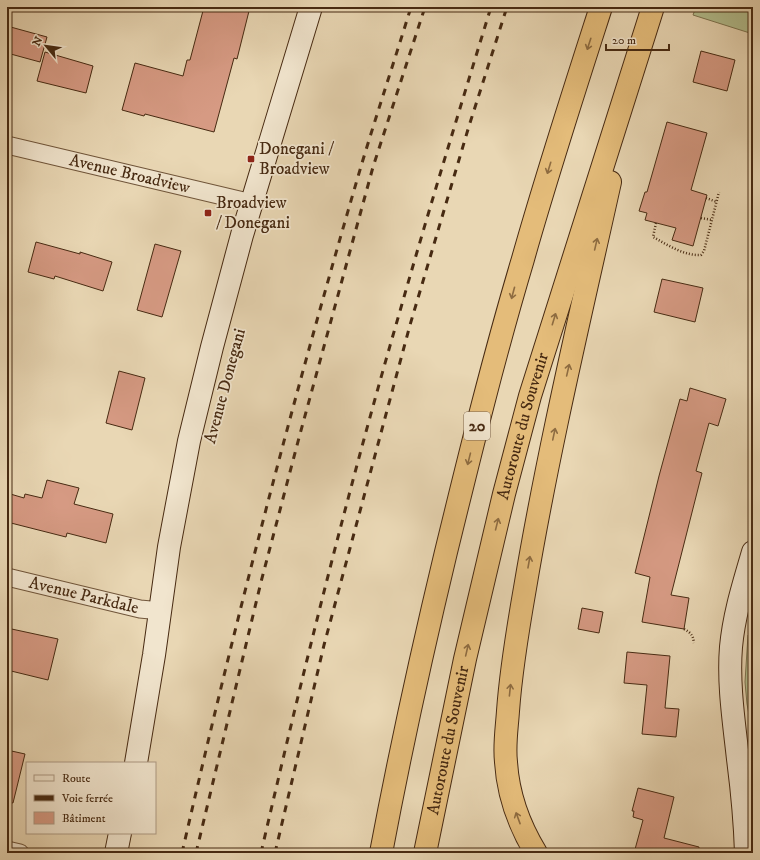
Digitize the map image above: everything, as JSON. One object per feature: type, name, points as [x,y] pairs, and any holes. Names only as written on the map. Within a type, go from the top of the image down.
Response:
[{"type":"highway","name":"20","points":[[382,853],[390,806],[422,655],[478,421],[522,260],[601,7]]},
{"type":"highway","name":"Autoroute du Souvenir","points":[[425,853],[465,659],[499,516],[530,396],[653,7]]},
{"type":"highway","points":[[536,853],[522,828],[513,803],[505,760],[515,647],[547,464],[645,29]]},
{"type":"street","name":"Avenue Donegani","points":[[136,762],[148,698],[169,547],[189,441],[212,347],[252,203],[311,7]]},
{"type":"street","name":"Avenue Broadview","points":[[7,145],[252,203]]},
{"type":"street","points":[[746,853],[744,806],[732,711],[730,667],[733,625],[753,552]]},
{"type":"street","name":"Avenue Parkdale","points":[[7,578],[140,609],[161,611]]},
{"type":"street","points":[[116,853],[120,834]]},
{"type":"street","points":[[7,850],[20,853]]},
{"type":"path","points":[[656,223],[653,237],[677,250],[701,255],[704,251],[719,192]]},
{"type":"path","points":[[706,198],[716,202]]},
{"type":"path","points":[[701,218],[712,220]]},
{"type":"path","points":[[684,629],[690,632],[693,636],[694,643]]},
{"type":"green space","points":[[696,7],[753,7],[753,34],[693,15]]},
{"type":"green space","points":[[753,634],[753,736],[747,704],[745,682],[748,635]]},
{"type":"building","points":[[204,7],[250,7],[237,59],[234,58],[214,132],[145,114],[144,116],[122,110],[135,63],[183,76],[187,60],[190,60]]},
{"type":"building","points":[[7,26],[47,37],[40,62],[7,53]]},
{"type":"building","points":[[701,51],[735,60],[727,91],[693,82]]},
{"type":"building","points":[[45,52],[93,66],[86,93],[37,81]]},
{"type":"building","points":[[667,122],[707,133],[691,190],[707,195],[693,246],[672,240],[676,228],[645,220],[647,213],[639,211],[645,192],[647,192]]},
{"type":"building","points":[[36,242],[80,254],[80,252],[112,262],[103,291],[55,276],[54,279],[28,272]]},
{"type":"building","points":[[155,244],[181,251],[162,317],[137,310]]},
{"type":"building","points":[[662,279],[703,288],[695,322],[654,312]]},
{"type":"building","points":[[119,371],[145,378],[132,430],[106,423]]},
{"type":"building","points":[[690,388],[726,399],[718,426],[709,423],[696,471],[702,473],[671,595],[689,598],[684,629],[642,622],[650,577],[635,573],[680,399],[687,401]]},
{"type":"building","points":[[47,480],[79,488],[74,504],[113,514],[106,543],[67,533],[66,537],[7,522],[7,493],[24,498],[25,494],[42,498]]},
{"type":"building","points":[[582,608],[603,612],[599,633],[578,629]]},
{"type":"building","points":[[7,628],[58,639],[48,680],[7,670]]},
{"type":"building","points":[[627,652],[670,656],[665,708],[679,709],[676,737],[642,734],[647,685],[624,683]]},
{"type":"building","points":[[7,750],[25,754],[13,803],[7,802]]},
{"type":"building","points":[[638,788],[674,797],[664,838],[699,847],[699,853],[634,853],[643,820],[633,817],[634,811],[632,811]]},
{"type":"railway","points":[[182,853],[223,679],[313,334],[362,163],[411,7]]},
{"type":"railway","points":[[196,853],[261,582],[300,434],[373,167],[425,7]]},
{"type":"railway","points":[[261,853],[293,717],[362,446],[422,235],[491,7]]},
{"type":"railway","points":[[275,853],[324,645],[410,325],[469,126],[507,7]]},
{"type":"place","name":"Donegani / Broadview","points":[[251,159]]},
{"type":"place","name":"Broadview / Donegani","points":[[208,213]]}]
